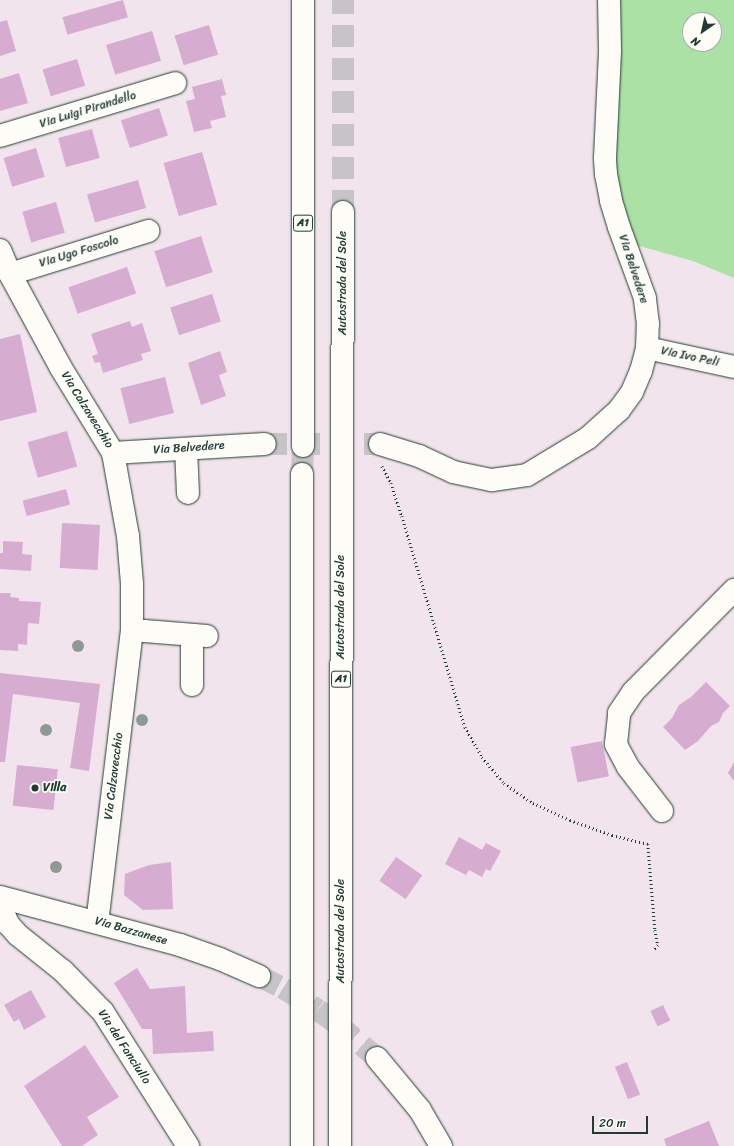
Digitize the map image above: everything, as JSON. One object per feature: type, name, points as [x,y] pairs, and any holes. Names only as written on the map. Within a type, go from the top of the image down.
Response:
[{"type":"main road","name":"A1","points":[[303,0],[303,446]]},
{"type":"main road","name":"Via Belvedere","points":[[380,453],[419,456],[453,472],[492,480],[527,475],[588,438],[619,410],[632,392],[641,371],[647,348],[648,324],[645,298],[619,227],[611,200],[606,174],[605,158],[610,50],[609,0]]},
{"type":"main road","name":"Via Luigi Pirandello","points":[[0,136],[175,83]]},
{"type":"main road","name":"Autostrada del Sole","points":[[340,1146],[343,212]]},
{"type":"main road","name":"Via Ugo Foscolo","points":[[10,274],[148,231]]},
{"type":"main road","name":"Via Calzavecchio","points":[[0,250],[10,274],[61,368],[113,453],[128,536],[132,584],[132,630],[97,922]]},
{"type":"main road","name":"Via Ivo Peli","points":[[647,348],[734,367]]},
{"type":"main road","name":"Via Belvedere","points":[[113,453],[265,444]]},
{"type":"main road","points":[[186,449],[188,493]]},
{"type":"main road","points":[[302,474],[302,1146]]},
{"type":"main road","points":[[662,811],[628,767],[616,744],[619,713],[632,692],[734,590]]},
{"type":"main road","points":[[132,630],[200,636],[192,685]]},
{"type":"main road","name":"Via Bazzanese","points":[[0,897],[187,947],[259,976]]},
{"type":"main road","name":"Via del Fanciullo","points":[[0,906],[9,925],[18,935],[63,971],[103,1012],[188,1146]]},
{"type":"main road","points":[[377,1058],[420,1110],[441,1146]]},
{"type":"path","points":[[380,453],[402,516],[465,727],[482,757],[504,783],[533,803],[570,820],[612,835],[648,844],[655,930],[658,945],[654,950]]},
{"type":"green space","points":[[614,0],[734,0],[734,278],[693,261],[625,242],[606,177]]},
{"type":"building","points":[[123,0],[128,17],[67,35],[62,17]]},
{"type":"building","points":[[7,20],[16,51],[0,56],[0,22]]},
{"type":"building","points":[[209,25],[218,55],[184,65],[175,36]]},
{"type":"building","points":[[152,31],[161,61],[115,75],[106,45]]},
{"type":"building","points":[[77,59],[85,86],[51,96],[43,70]]},
{"type":"building","points":[[19,73],[28,103],[0,111],[0,79]]},
{"type":"building","points":[[222,79],[226,95],[221,96],[226,117],[210,121],[212,128],[194,132],[186,101],[195,99],[192,87]]},
{"type":"building","points":[[159,108],[168,136],[130,148],[121,120]]},
{"type":"building","points":[[92,129],[100,158],[66,167],[58,138]]},
{"type":"building","points":[[36,148],[45,177],[12,187],[3,158]]},
{"type":"building","points":[[202,152],[217,205],[179,216],[164,163]]},
{"type":"building","points":[[138,180],[146,208],[95,222],[87,195]]},
{"type":"building","points":[[56,202],[65,233],[31,242],[22,212]]},
{"type":"building","points":[[201,236],[213,272],[166,287],[154,251]]},
{"type":"building","points":[[127,267],[136,293],[77,314],[68,287]]},
{"type":"building","points":[[212,294],[221,322],[179,335],[170,308]]},
{"type":"building","points":[[130,321],[132,327],[142,323],[151,351],[141,354],[143,360],[103,373],[100,362],[95,363],[92,356],[98,354],[91,334]]},
{"type":"building","points":[[20,334],[37,412],[0,421],[0,339]]},
{"type":"building","points":[[220,351],[227,372],[219,375],[226,396],[201,405],[188,363]]},
{"type":"building","points":[[165,377],[174,413],[129,424],[120,388]]},
{"type":"building","points":[[67,431],[77,467],[38,478],[28,442]]},
{"type":"building","points":[[66,489],[70,504],[27,516],[23,501]]},
{"type":"building","points":[[62,523],[100,525],[98,570],[60,568]]},
{"type":"building","points":[[3,541],[23,542],[22,554],[32,555],[31,571],[0,569],[0,553],[3,553]]},
{"type":"building","points":[[0,593],[11,593],[10,597],[19,598],[19,601],[41,602],[39,624],[28,623],[27,645],[18,644],[18,651],[0,650]]},
{"type":"building","points":[[0,673],[100,684],[89,771],[70,768],[80,703],[13,694],[5,762],[0,762]]},
{"type":"building","points":[[706,682],[730,706],[723,713],[719,722],[711,726],[698,741],[685,750],[663,727],[672,718],[679,705],[691,697]]},
{"type":"building","points":[[602,741],[609,776],[577,782],[571,747]]},
{"type":"building","points":[[734,762],[734,781],[728,773]]},
{"type":"building","name":"Villa","points":[[17,765],[58,769],[53,810],[13,806]]},
{"type":"building","points":[[459,837],[482,850],[486,843],[501,851],[490,871],[486,869],[482,877],[469,870],[466,875],[445,864]]},
{"type":"building","points":[[396,857],[422,875],[406,899],[379,881]]},
{"type":"building","points":[[171,862],[173,909],[143,910],[124,895],[125,874],[149,865]]},
{"type":"building","points":[[137,968],[150,989],[185,986],[187,1033],[213,1031],[214,1051],[153,1054],[152,1029],[142,1029],[114,983]]},
{"type":"building","points":[[31,990],[46,1017],[24,1030],[19,1019],[14,1022],[4,1005]]},
{"type":"building","points":[[663,1005],[670,1020],[657,1026],[650,1011]]},
{"type":"building","points":[[85,1045],[119,1097],[87,1117],[98,1135],[82,1146],[62,1146],[24,1086]]},
{"type":"building","points":[[627,1062],[640,1094],[628,1099],[615,1067]]},
{"type":"building","points":[[709,1121],[719,1146],[666,1146],[664,1139]]},
{"type":"tunnel","points":[[343,0],[343,212]]},
{"type":"tunnel","points":[[265,444],[380,444]]},
{"type":"tunnel","points":[[302,474],[303,446]]},
{"type":"tunnel","points":[[259,976],[283,988],[318,1010],[377,1058]]},
{"type":"place","name":"Villa","points":[[35,788]]}]
